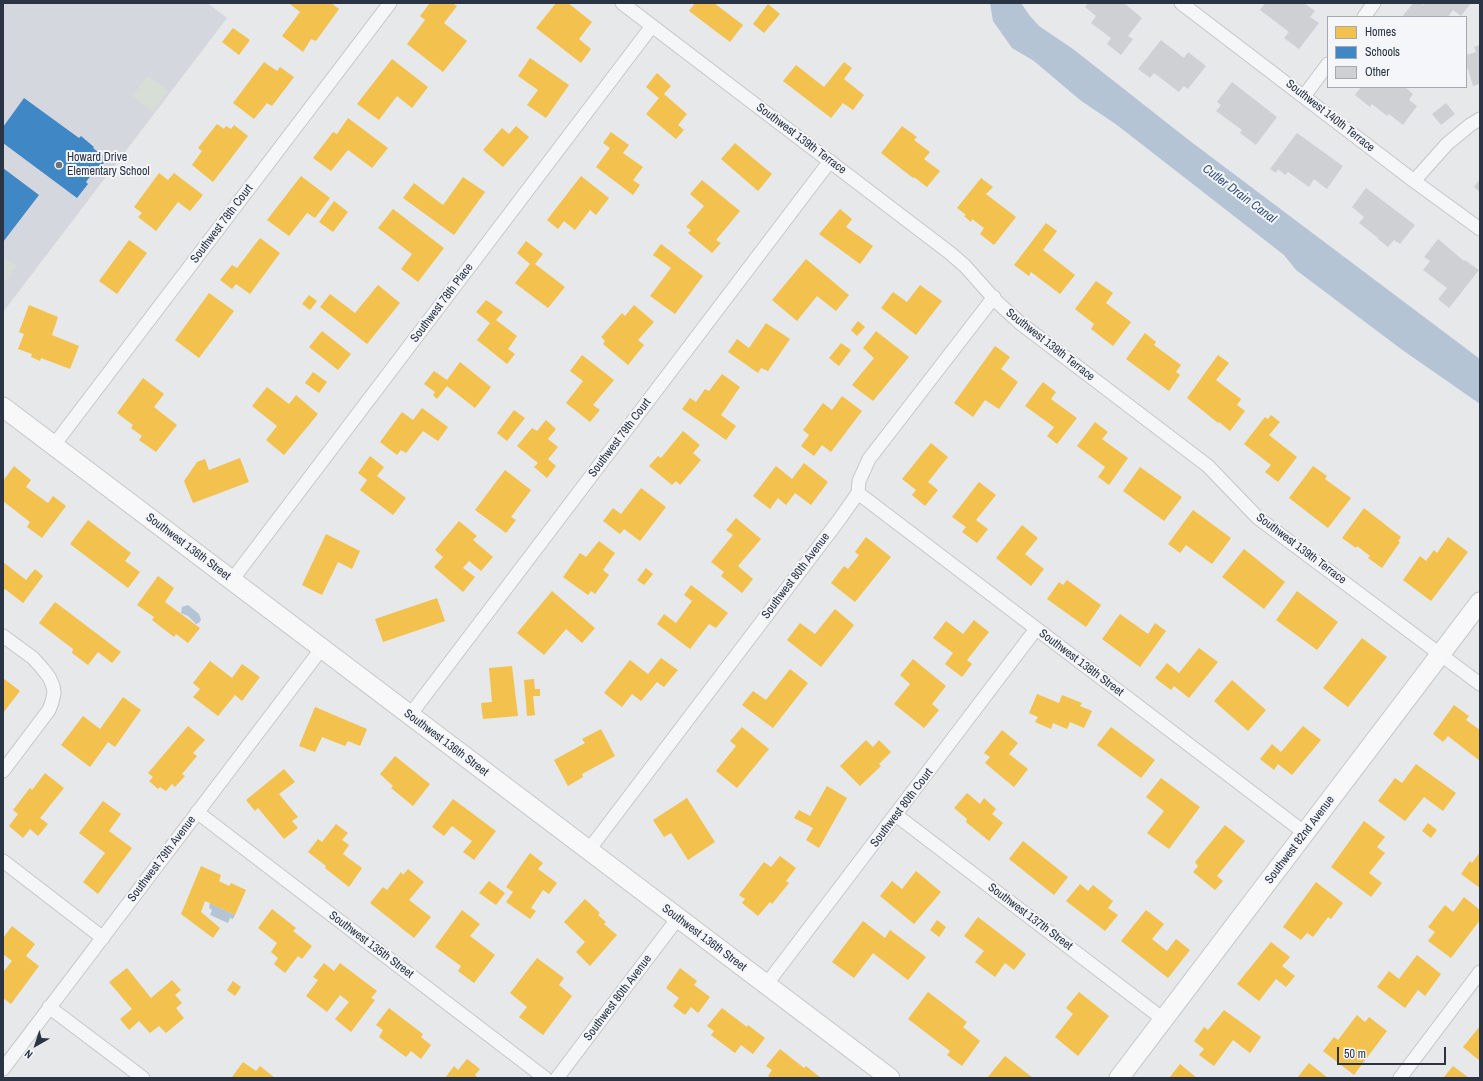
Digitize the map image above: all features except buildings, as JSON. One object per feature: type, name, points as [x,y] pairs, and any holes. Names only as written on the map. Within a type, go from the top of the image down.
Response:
[{"type":"street","name":"Southwest 78th Court","points":[[54,445],[390,3]]},
{"type":"street","name":"Southwest 139th Terrace","points":[[622,3],[950,253],[965,266],[1020,323],[1208,466],[1258,518],[1480,684]]},
{"type":"street","name":"Southwest 140th Terrace","points":[[1181,3],[1414,181],[1480,229]]},
{"type":"street","points":[[1365,16],[1374,3]]},
{"type":"street","name":"Southwest 78th Place","points":[[232,580],[652,26]]},
{"type":"street","points":[[1304,96],[1327,65]]},
{"type":"street","points":[[1414,181],[1447,144],[1470,125],[1480,119]]},
{"type":"street","name":"Southwest 79th Court","points":[[410,715],[830,161]]},
{"type":"street","name":"Southwest 80th Avenue","points":[[588,850],[858,493],[859,481],[869,459],[994,297]]},
{"type":"street","name":"Southwest 136th Street","points":[[3,406],[890,1078]]},
{"type":"street","name":"Southwest 138th Street","points":[[858,493],[1305,833]]},
{"type":"street","name":"Southwest 82nd Avenue","points":[[1119,1078],[1480,602]]},
{"type":"street","name":"Southwest 80th Court","points":[[766,985],[1036,629]]},
{"type":"street","points":[[3,636],[33,658],[50,678],[53,686],[52,702],[49,710],[3,771]]},
{"type":"street","name":"Southwest 79th Avenue","points":[[3,1069],[322,648]]},
{"type":"street","name":"Southwest 135th Street","points":[[197,812],[546,1078]]},
{"type":"street","name":"Southwest 137th Street","points":[[896,815],[1164,1018]]},
{"type":"street","points":[[3,861],[103,938]]},
{"type":"street","name":"Southwest 80th Avenue","points":[[557,1078],[678,918]]},
{"type":"street","points":[[1400,1078],[1480,972]]},
{"type":"street","points":[[49,1007],[143,1078]]},
{"type":"shaded area","name":"Howard Drive Elementary School","points":[[3,3],[207,3],[227,18],[3,312]]},
{"type":"shaded area","points":[[148,75],[168,91],[153,112],[132,96]]},
{"type":"shaded area","points":[[3,257],[16,266],[7,280],[3,281]]},
{"type":"water","name":"Cutler Drain Canal","points":[[990,3],[1021,3],[1039,26],[1073,49],[1190,141],[1480,359],[1480,404],[1401,349],[1296,270],[1284,255],[1117,125],[1080,100],[1034,61],[1012,48],[993,21]]},
{"type":"water","points":[[188,605],[199,614],[201,620],[199,623],[196,624],[188,616],[181,613],[182,607]]},
{"type":"water","points":[[210,903],[235,915],[233,919],[230,918],[228,923],[210,915],[212,910],[209,908]]},
{"type":"place","name":"Howard Drive Elementary School","points":[[59,165]]}]
